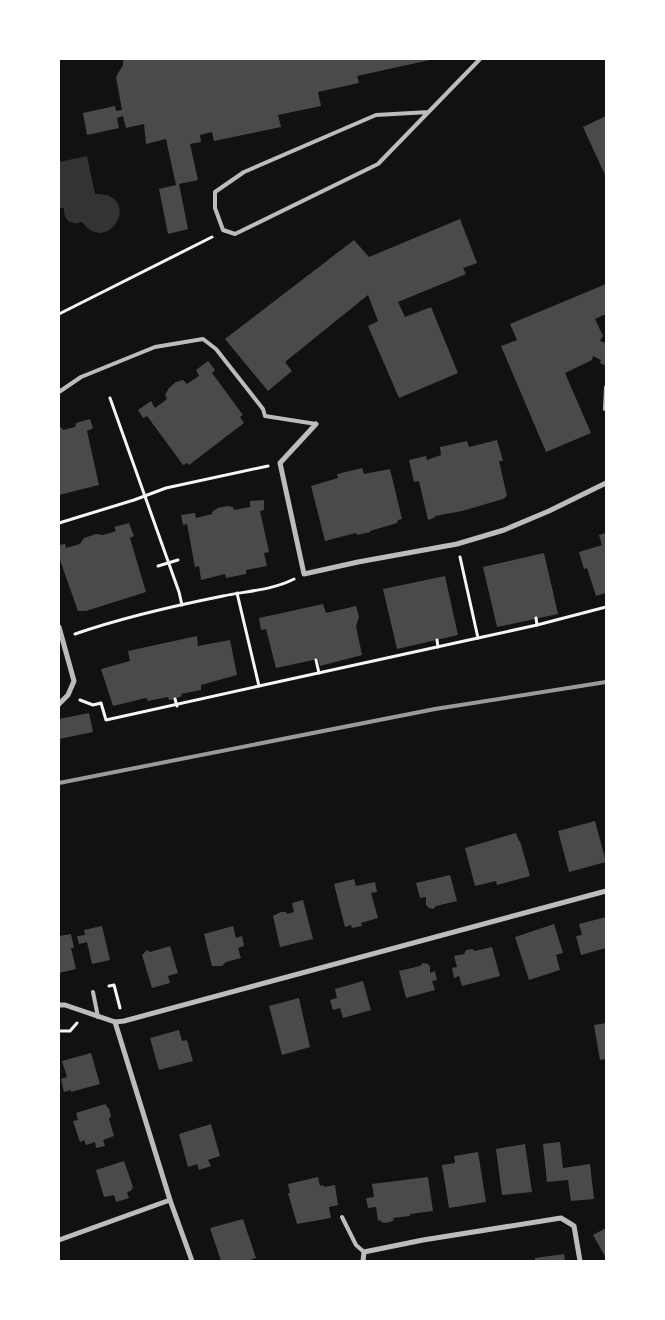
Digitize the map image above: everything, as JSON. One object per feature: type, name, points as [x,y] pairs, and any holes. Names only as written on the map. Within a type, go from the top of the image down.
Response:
[{"type":"street","points":[[316,424],[280,463],[304,574],[457,544],[504,530],[606,483]]},
{"type":"street","points":[[59,627],[74,681],[68,695],[59,704]]},
{"type":"street","points":[[59,1005],[65,1005],[115,1022],[124,1021],[606,891]]},
{"type":"street","points":[[115,1022],[170,1200],[192,1261]]},
{"type":"street","points":[[59,1240],[170,1200]]},
{"type":"street","points":[[363,1261],[364,1252],[423,1240],[561,1218],[574,1226],[580,1261]]},
{"type":"lane","points":[[429,112],[376,115],[244,172],[215,192],[215,208],[223,230],[235,234],[378,164],[429,112],[480,59]]},
{"type":"lane","points":[[59,392],[81,377],[155,347],[203,338],[216,349],[263,409],[266,416],[316,424]]},
{"type":"lane","points":[[605,409],[606,387]]},
{"type":"lane","points":[[93,992],[98,1017]]},
{"type":"lane","points":[[342,1217],[356,1245],[364,1252]]},
{"type":"path","points":[[59,314],[223,230]]},
{"type":"path","points":[[110,398],[182,605]]},
{"type":"path","points":[[59,523],[166,488],[280,463]]},
{"type":"path","points":[[457,544],[478,638]]},
{"type":"path","points":[[158,566],[178,560]]},
{"type":"path","points":[[63,638],[138,615],[286,584],[304,574]]},
{"type":"path","points":[[237,593],[259,686]]},
{"type":"path","points":[[68,695],[93,705],[101,703],[106,720],[537,626],[606,607]]},
{"type":"path","points":[[536,618],[537,626]]},
{"type":"path","points":[[436,640],[438,647]]},
{"type":"path","points":[[316,660],[320,673]]},
{"type":"path","points":[[175,699],[177,706]]},
{"type":"path","points":[[108,986],[114,985],[124,1021]]},
{"type":"path","points":[[59,1032],[70,1031],[85,1013]]},
{"type":"shaded area","points":[[87,156],[95,194],[111,197],[117,202],[120,209],[116,223],[105,232],[98,233],[90,230],[82,222],[74,223],[68,221],[64,208],[59,208],[59,162]]},
{"type":"building","points":[[123,59],[430,60],[357,76],[359,83],[318,92],[321,106],[278,115],[281,127],[214,141],[212,132],[200,135],[201,142],[190,144],[198,180],[179,184],[188,229],[168,234],[159,189],[176,185],[166,139],[146,144],[144,124],[126,128],[123,116],[117,118],[119,128],[87,135],[83,113],[115,106],[116,111],[122,110],[116,77],[123,65]]},
{"type":"building","points":[[606,116],[606,177],[583,127]]},
{"type":"building","points":[[460,219],[477,263],[463,268],[466,274],[398,302],[405,317],[431,307],[458,373],[399,398],[368,326],[378,321],[368,295],[285,362],[292,371],[268,391],[225,339],[354,240],[369,257]]},
{"type":"building","points":[[606,284],[606,314],[595,319],[603,336],[600,341],[606,343],[606,366],[600,363],[601,360],[593,356],[592,360],[565,373],[591,433],[546,452],[501,346],[517,340],[510,324]]},
{"type":"building","points":[[208,361],[215,370],[212,373],[243,415],[240,417],[244,423],[189,465],[187,463],[183,465],[147,416],[143,418],[138,410],[151,401],[155,408],[167,399],[165,395],[169,388],[176,382],[183,380],[187,384],[199,376],[196,370]]},
{"type":"building","points":[[90,419],[93,428],[87,431],[99,485],[59,495],[59,427],[63,430],[75,427],[76,423]]},
{"type":"building","points":[[497,440],[503,461],[499,461],[507,496],[503,499],[462,511],[435,516],[428,520],[419,481],[414,482],[409,460],[426,456],[427,460],[441,455],[440,447],[467,441],[469,447]]},
{"type":"building","points":[[362,468],[364,474],[390,469],[402,519],[398,520],[397,523],[370,532],[357,535],[356,533],[325,541],[311,486],[338,478],[337,474]]},
{"type":"building","points":[[264,500],[264,510],[260,511],[269,552],[264,553],[267,566],[246,570],[246,574],[226,578],[225,574],[201,580],[199,566],[195,567],[187,524],[183,525],[181,515],[195,513],[196,518],[212,514],[218,508],[227,506],[233,507],[234,510],[250,507],[250,501]]},
{"type":"building","points":[[129,523],[134,536],[130,538],[146,592],[86,611],[78,611],[59,560],[59,545],[65,544],[66,548],[80,544],[84,538],[116,531],[114,527]]},
{"type":"building","points":[[606,533],[606,593],[596,596],[587,568],[584,569],[579,552],[602,545],[599,535]]},
{"type":"building","points":[[544,553],[558,614],[497,627],[483,567]]},
{"type":"building","points":[[445,576],[458,635],[397,649],[383,589]]},
{"type":"building","points":[[323,604],[326,613],[356,606],[359,617],[356,626],[362,655],[320,666],[318,659],[276,668],[266,629],[261,630],[259,618]]},
{"type":"building","points":[[197,636],[198,646],[230,640],[237,675],[201,685],[201,690],[181,694],[182,696],[175,699],[169,700],[168,697],[148,701],[146,698],[113,706],[101,669],[130,661],[128,651]]},
{"type":"building","points":[[89,713],[93,732],[59,739],[59,719]]},
{"type":"building","points":[[595,821],[606,862],[569,872],[558,831]]},
{"type":"building","points":[[516,833],[530,876],[497,885],[496,881],[475,886],[465,848]]},
{"type":"building","points":[[450,875],[457,901],[436,906],[433,909],[429,908],[426,905],[426,897],[420,898],[416,883]]},
{"type":"building","points":[[354,879],[356,886],[375,882],[377,892],[371,893],[378,918],[361,923],[362,926],[352,928],[351,925],[345,927],[334,884]]},
{"type":"building","points":[[303,900],[313,939],[280,947],[273,916],[281,912],[286,912],[287,914],[294,912],[292,903]]},
{"type":"building","points":[[606,917],[606,948],[581,955],[576,936],[582,935],[579,924]]},
{"type":"building","points":[[554,924],[563,953],[556,955],[560,970],[529,980],[515,937]]},
{"type":"building","points":[[102,926],[110,960],[92,964],[87,942],[79,944],[77,936],[85,935],[84,930]]},
{"type":"building","points":[[233,926],[236,938],[242,936],[244,946],[238,948],[241,958],[226,962],[222,966],[212,966],[204,934]]},
{"type":"building","points":[[71,934],[74,948],[71,948],[76,969],[59,973],[59,936]]},
{"type":"building","points":[[170,946],[178,973],[168,976],[170,983],[152,988],[142,955],[147,950],[150,952]]},
{"type":"building","points":[[492,947],[500,976],[462,986],[459,976],[454,978],[452,968],[457,967],[454,956],[464,954],[466,950],[472,949],[475,951]]},
{"type":"building","points":[[423,963],[428,964],[430,973],[435,971],[437,980],[432,981],[435,990],[406,998],[399,971],[420,966]]},
{"type":"building","points":[[363,981],[371,1010],[343,1018],[340,1008],[333,1010],[330,1000],[337,998],[335,989]]},
{"type":"building","points":[[299,998],[310,1047],[282,1055],[269,1006]]},
{"type":"building","points":[[606,1023],[606,1059],[600,1060],[594,1025]]},
{"type":"building","points":[[179,1030],[182,1041],[187,1040],[193,1061],[159,1070],[150,1038]]},
{"type":"building","points":[[91,1053],[100,1084],[71,1092],[71,1090],[64,1092],[61,1079],[67,1077],[62,1061]]},
{"type":"building","points":[[105,1104],[111,1116],[109,1119],[114,1136],[103,1140],[105,1146],[96,1148],[95,1142],[86,1145],[84,1140],[80,1142],[73,1121],[78,1120],[76,1113]]},
{"type":"building","points":[[211,1124],[220,1156],[208,1160],[211,1166],[199,1170],[197,1164],[188,1167],[179,1134]]},
{"type":"building","points":[[560,1142],[563,1168],[590,1164],[594,1199],[571,1201],[568,1180],[547,1182],[543,1144]]},
{"type":"building","points":[[525,1144],[532,1192],[502,1195],[496,1149]]},
{"type":"building","points":[[478,1152],[486,1202],[449,1208],[442,1165],[455,1163],[454,1156]]},
{"type":"building","points":[[124,1161],[133,1187],[131,1191],[127,1192],[129,1198],[116,1202],[114,1195],[104,1197],[96,1170]]},
{"type":"building","points":[[318,1177],[320,1186],[335,1185],[338,1205],[329,1207],[331,1218],[297,1224],[288,1193],[290,1193],[288,1184]]},
{"type":"building","points":[[428,1177],[433,1211],[393,1218],[394,1220],[385,1223],[381,1222],[381,1220],[378,1221],[376,1207],[368,1208],[366,1198],[374,1197],[372,1184]]},
{"type":"building","points":[[243,1219],[256,1258],[247,1261],[221,1261],[210,1228]]},
{"type":"building","points":[[606,1228],[606,1258],[593,1235]]},
{"type":"building","points":[[564,1254],[565,1261],[535,1261],[535,1258]]},
{"type":"railway","points":[[59,783],[435,709],[606,682]]}]
